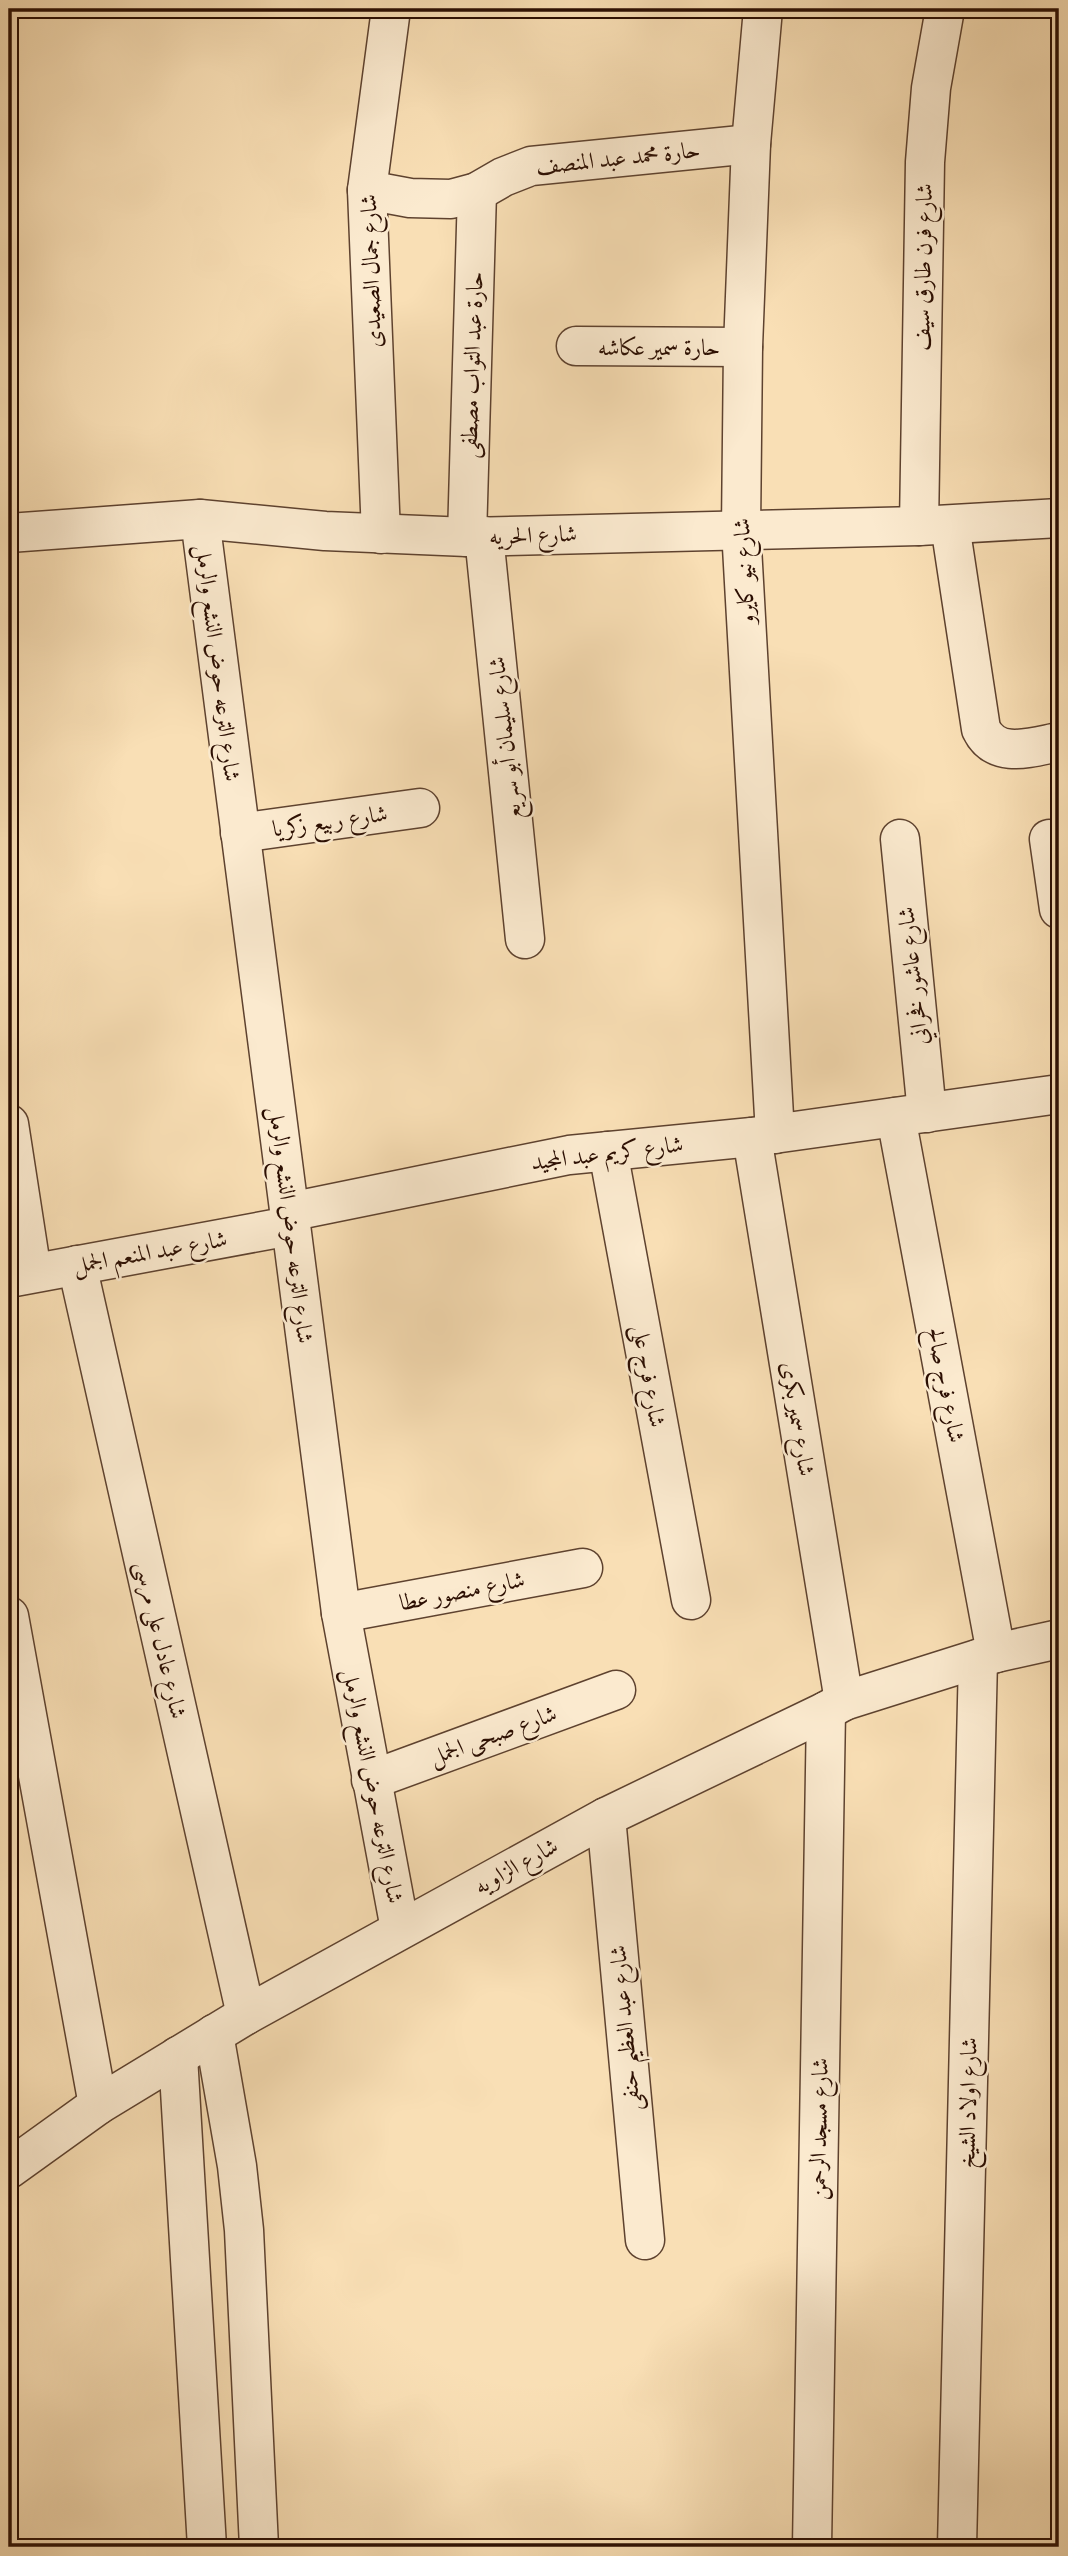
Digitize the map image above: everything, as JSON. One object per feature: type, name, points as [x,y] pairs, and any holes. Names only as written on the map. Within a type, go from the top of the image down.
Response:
[{"type":"street","name":"شارع جمال الصعيدى","points":[[381,534],[367,190],[391,9]]},
{"type":"street","name":"شارع نيو كايرو","points":[[763,9],[751,144],[743,347],[741,529],[763,1135]]},
{"type":"street","name":"شارع فرن طارق سيف","points":[[945,9],[931,88],[925,162],[935,525],[985,737],[993,744],[1010,750],[1059,742]]},
{"type":"street","name":"حارة محمد عبد المنصف","points":[[367,190],[410,198],[451,199],[477,192],[503,177],[531,166],[751,144]]},
{"type":"street","name":"حارة عبد التواب مصطفى","points":[[476,537],[477,192]]},
{"type":"street","name":"حارة سمير عكاشه","points":[[576,346],[743,347]]},
{"type":"street","name":"شارع الحريه","points":[[9,533],[200,519],[381,534],[476,537],[935,525],[1059,518]]},
{"type":"street","name":"شارع الترعه حوض النشع والرمل","points":[[200,519],[341,1613],[400,1929]]},
{"type":"street","name":"شارع سليمان أبو سريع","points":[[476,537],[525,939]]},
{"type":"street","name":"شارع ربيع زكريا","points":[[240,834],[420,808]]},
{"type":"street","name":"شارع عاشور فخراني","points":[[900,839],[912,1115]]},
{"type":"street","points":[[1049,839],[1059,909]]},
{"type":"street","name":"شارع كريم عبد المجيد","points":[[290,1219],[510,1166],[569,1155],[763,1135],[1059,1094]]},
{"type":"street","name":"شارع فرج صالح","points":[[912,1115],[987,1656]]},
{"type":"street","points":[[9,1124],[20,1275]]},
{"type":"street","name":"شارع سمير بكرى","points":[[763,1135],[835,1706]]},
{"type":"street","name":"شارع فرج على","points":[[608,1151],[691,1600]]},
{"type":"street","name":"شارع عبد المنعم الجمل","points":[[20,1275],[290,1219]]},
{"type":"street","name":"شارع عادل على مرسى","points":[[77,1265],[246,2015]]},
{"type":"street","name":"شارع منصور عطا","points":[[341,1613],[583,1568]]},
{"type":"street","points":[[9,1616],[98,2105]]},
{"type":"street","name":"شارع الزاويه","points":[[9,2169],[98,2105],[246,2015],[606,1817],[835,1706],[987,1656],[1059,1639]]},
{"type":"street","name":"شارع اولاد الشيخ","points":[[957,2547],[987,1656]]},
{"type":"street","name":"شارع صبحى الجمل","points":[[371,1780],[616,1690]]},
{"type":"street","name":"شارع مسجد الرحمن","points":[[811,2547],[835,1706]]},
{"type":"street","name":"شارع عبد العظيم حنفى","points":[[606,1817],[645,2240]]},
{"type":"street","points":[[214,2034],[237,2166],[244,2230],[259,2547]]},
{"type":"street","points":[[178,2056],[207,2547]]}]
